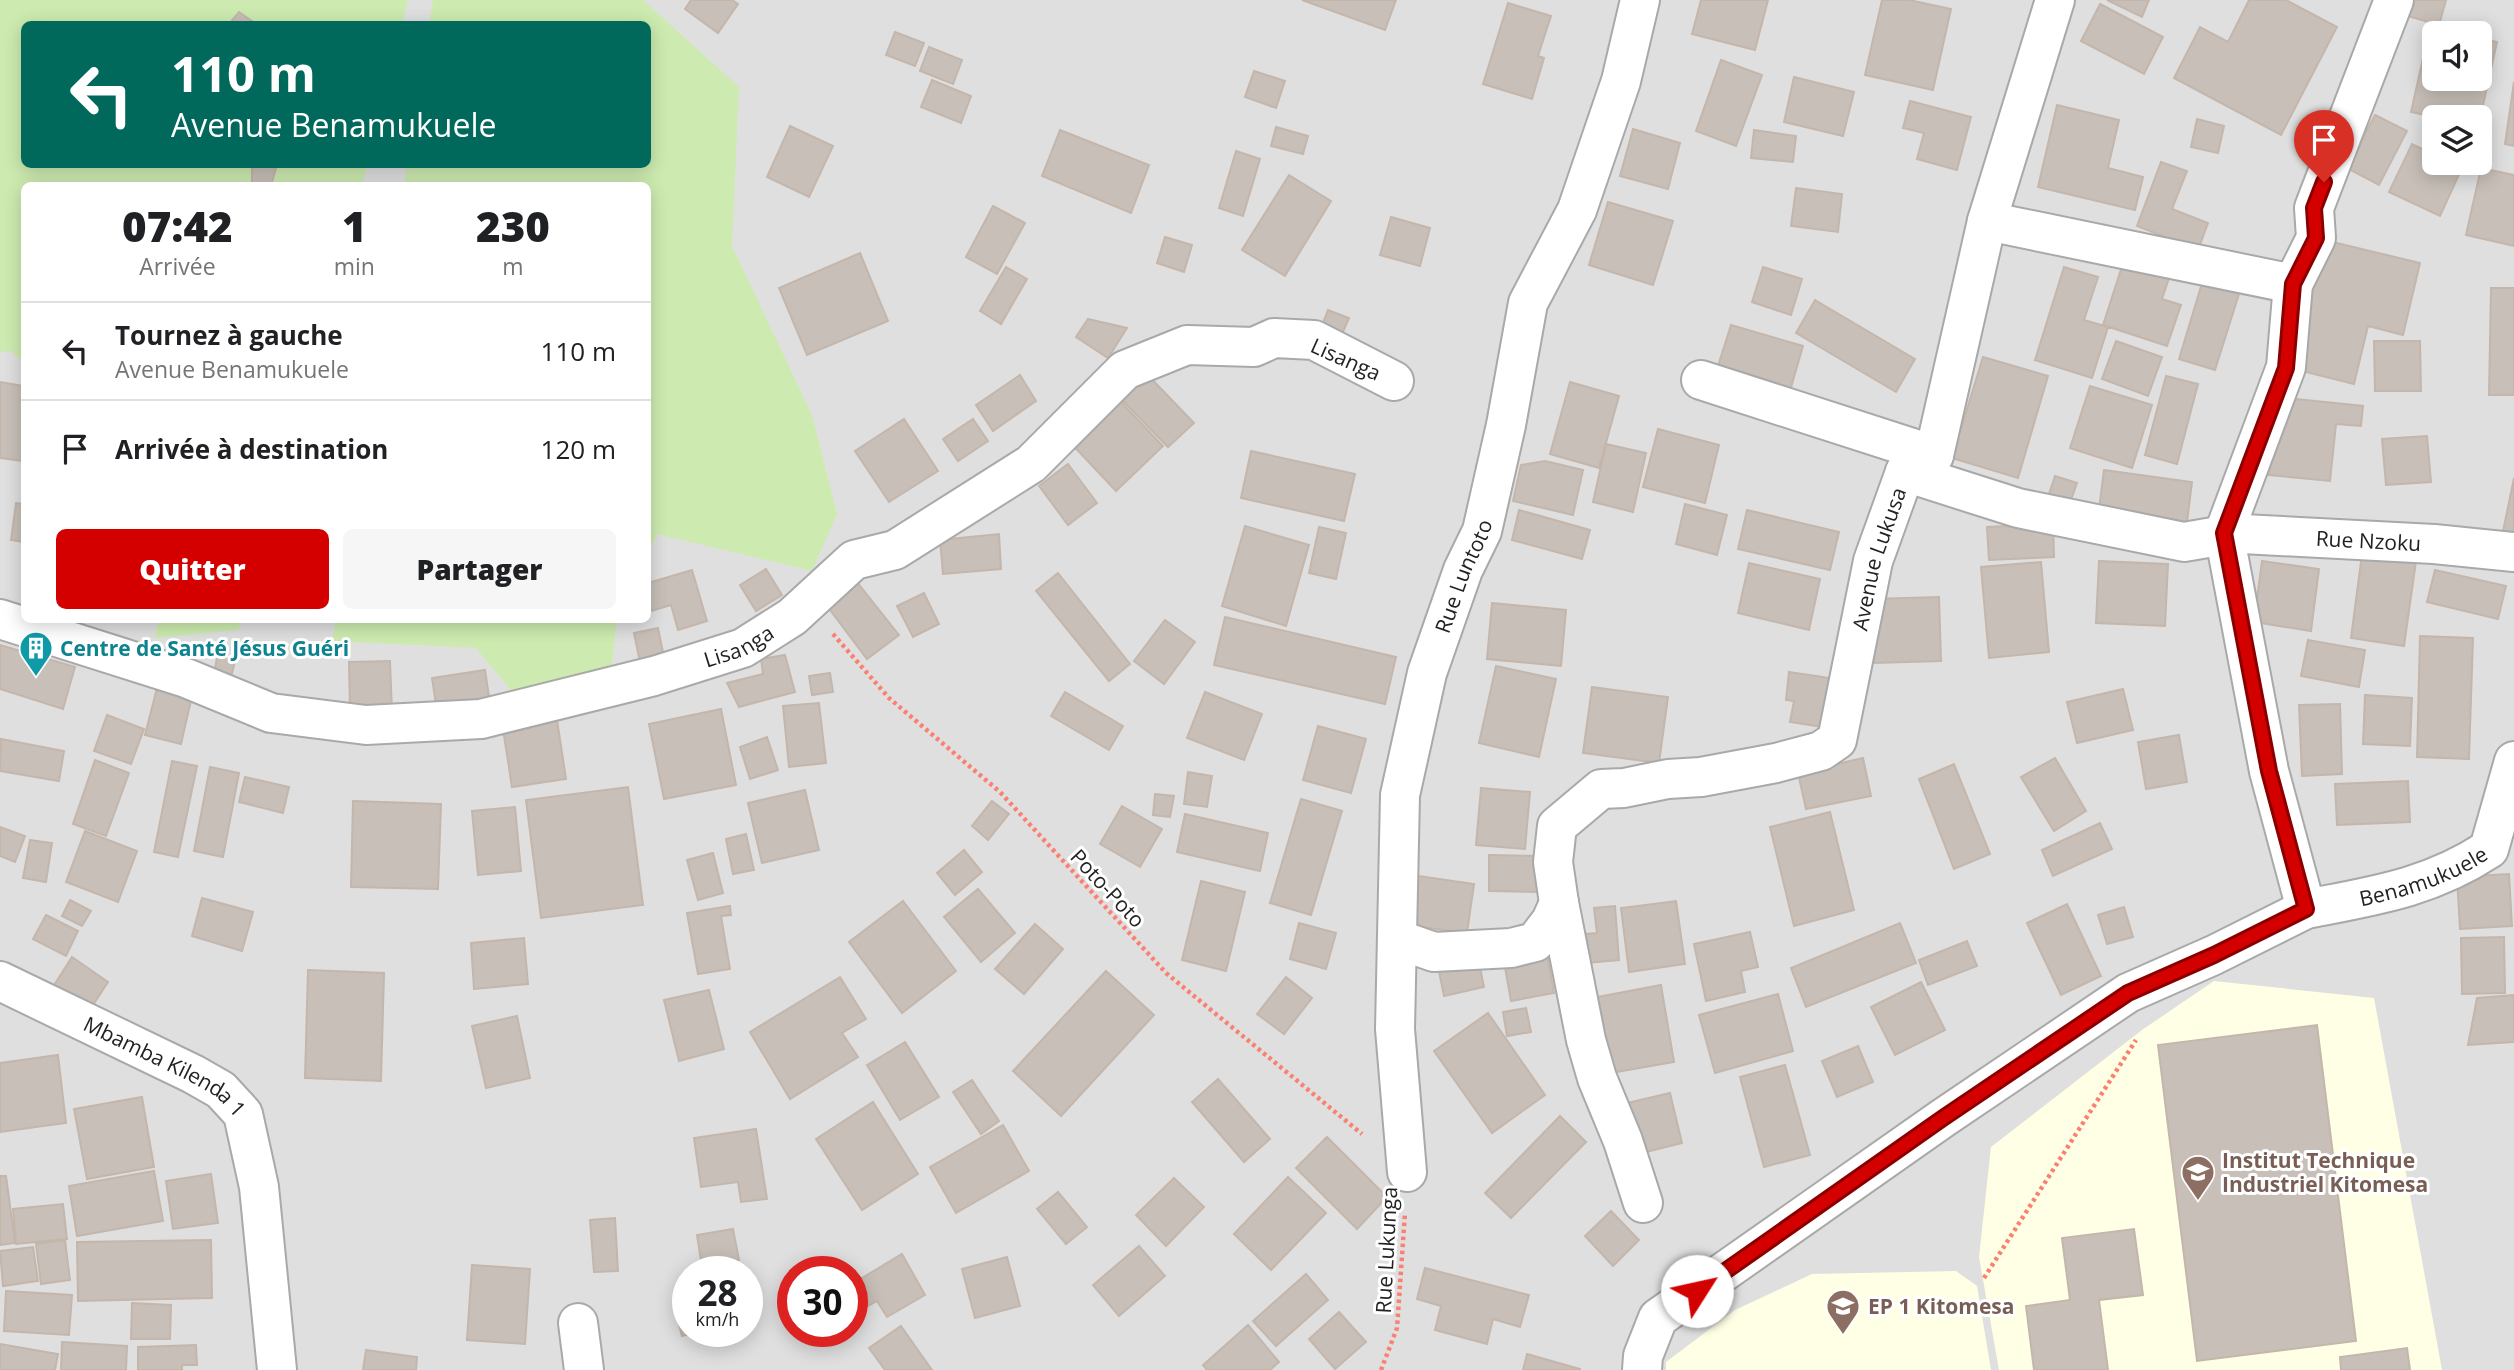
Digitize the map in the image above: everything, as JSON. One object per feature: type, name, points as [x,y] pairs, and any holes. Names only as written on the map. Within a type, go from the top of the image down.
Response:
[{"type":"street","name":"Rue Luntoto","points":[[1407,1172],[1395,1029],[1400,795],[1427,673],[1463,570],[1482,531],[1506,425],[1528,303],[1577,210],[1621,81],[1640,0]]},
{"type":"street","name":"Avenue Lukusa","points":[[1559,902],[1553,862],[1557,826],[1601,789],[1700,777],[1776,763],[1821,751],[1837,740],[1873,562],[1919,464],[1987,221],[2055,0]]},
{"type":"street","points":[[2306,909],[2269,771],[2224,533],[2286,368],[2293,284],[2316,238],[2314,208],[2394,0]]},
{"type":"street","points":[[1987,221],[2293,284]]},
{"type":"street","name":"Lisanga","points":[[0,619],[187,678],[271,713],[366,726],[481,719],[654,676],[743,648],[807,605],[829,581],[854,560],[895,550],[1031,464],[1125,370],[1186,345],[1254,347],[1274,338],[1314,340],[1394,381]]},
{"type":"street","name":"Rue Nzoku","points":[[1701,380],[1919,464],[2018,508],[2184,542],[2224,533],[2434,544],[2514,552]]},
{"type":"street","name":"Benamukuele","points":[[1642,1363],[1658,1318],[1943,1118],[2128,993],[2214,955],[2306,909],[2399,892],[2465,865],[2489,849],[2514,761]]},
{"type":"street","points":[[1397,939],[1434,952],[1511,948],[1535,942],[1551,921],[1559,902]]},
{"type":"street","points":[[1559,902],[1586,1040],[1597,1078],[1623,1141],[1643,1203]]},
{"type":"street","name":"Mbamba Kilenda 1","points":[[0,981],[202,1079],[221,1090],[243,1114],[259,1188],[277,1370]]},
{"type":"street","points":[[578,1323],[584,1370]]},
{"type":"path","name":"Poto-Poto","points":[[807,605],[889,698],[1000,792],[1166,973],[1407,1172]]},
{"type":"path","points":[[1984,1278],[2142,1030],[2128,993]]},
{"type":"path","name":"Rue Lukunga","points":[[1381,1370],[1398,1328],[1407,1172]]},
{"type":"shaded area","points":[[0,0],[2514,0],[2514,1370],[0,1370]]},
{"type":"shaded area","name":"Institut Technique Industriel Kitomesa","points":[[2214,981],[2374,998],[2442,1370],[1999,1370],[1979,1257],[1991,1147],[2142,1030]]},
{"type":"shaded area","name":"EP 1 Kitomesa","points":[[1956,1271],[1977,1286],[1991,1370],[1666,1370],[1666,1362],[1735,1310],[1812,1274]]},
{"type":"green space","points":[[0,0],[408,0],[403,21],[21,21],[21,168],[366,168],[363,182],[21,182],[21,361],[11,351],[0,352]]},
{"type":"green space","points":[[433,0],[643,0],[739,87],[732,246],[812,415],[837,514],[812,571],[657,534],[651,547],[651,182],[404,182],[407,168],[651,168],[651,21],[430,21]]},
{"type":"green space","points":[[158,623],[241,623],[238,630],[155,638]]},
{"type":"green space","points":[[335,623],[617,623],[609,687],[513,693],[476,648],[332,641]]},
{"type":"building","points":[[691,0],[732,0],[738,4],[718,33],[685,9]]},
{"type":"building","points":[[1302,0],[1396,0],[1385,30]]},
{"type":"building","points":[[1701,0],[1768,0],[1755,50],[1692,34]]},
{"type":"building","points":[[1882,0],[1909,0],[1951,9],[1933,90],[1865,75]]},
{"type":"building","points":[[2107,0],[2149,0],[2142,17]]},
{"type":"building","points":[[2249,0],[2286,0],[2337,27],[2281,135],[2174,78],[2200,27],[2228,42]]},
{"type":"building","points":[[2405,0],[2446,0],[2440,21],[2425,21],[2401,14]]},
{"type":"building","points":[[1508,3],[1551,16],[1538,56],[1544,58],[1532,99],[1483,84]]},
{"type":"building","points":[[2100,4],[2163,37],[2144,74],[2081,41]]},
{"type":"building","points":[[239,12],[252,21],[232,21]]},
{"type":"building","points":[[895,32],[924,43],[915,66],[886,55]]},
{"type":"building","points":[[2492,41],[2497,42],[2492,65]]},
{"type":"building","points":[[929,47],[962,60],[953,84],[920,71]]},
{"type":"building","points":[[1721,60],[1762,75],[1736,146],[1696,131]]},
{"type":"building","points":[[2422,63],[2422,91],[2486,91],[2483,105],[2422,105],[2422,114],[2411,112]]},
{"type":"building","points":[[1254,71],[1285,81],[1276,108],[1245,97]]},
{"type":"building","points":[[1794,77],[1854,92],[1843,136],[1784,122]]},
{"type":"building","points":[[932,80],[971,96],[961,123],[921,107]]},
{"type":"building","points":[[2514,82],[2514,146],[2505,144]]},
{"type":"building","points":[[1910,101],[1971,117],[1957,170],[1917,159],[1924,133],[1903,128]]},
{"type":"building","points":[[2057,105],[2119,120],[2108,168],[2143,177],[2135,210],[2038,187]]},
{"type":"building","points":[[2375,115],[2407,131],[2379,185],[2347,168]]},
{"type":"building","points":[[2197,119],[2224,126],[2218,153],[2191,147]]},
{"type":"building","points":[[790,126],[833,146],[809,197],[767,177]]},
{"type":"building","points":[[1276,127],[1308,136],[1303,154],[1271,146]]},
{"type":"building","points":[[1633,129],[1680,143],[1668,189],[1620,176]]},
{"type":"building","points":[[1060,130],[1149,165],[1131,213],[1042,176]]},
{"type":"building","points":[[1754,130],[1796,136],[1793,162],[1751,158]]},
{"type":"building","points":[[2412,144],[2422,149],[2422,175],[2459,175],[2440,216],[2389,192]]},
{"type":"building","points":[[1236,151],[1260,159],[1243,216],[1219,208]]},
{"type":"building","points":[[2161,162],[2187,171],[2172,209],[2208,223],[2198,250],[2137,226]]},
{"type":"building","points":[[252,168],[276,168],[272,182],[252,182]]},
{"type":"building","points":[[2492,170],[2514,175],[2514,246],[2466,235],[2479,175],[2492,175]]},
{"type":"building","points":[[1289,175],[1331,201],[1285,276],[1242,250]]},
{"type":"building","points":[[1796,188],[1842,194],[1838,232],[1791,226]]},
{"type":"building","points":[[1608,202],[1673,221],[1653,285],[1589,265]]},
{"type":"building","points":[[993,206],[1025,223],[997,274],[966,257]]},
{"type":"building","points":[[1391,217],[1430,228],[1420,266],[1380,255]]},
{"type":"building","points":[[1165,237],[1192,245],[1184,272],[1157,263]]},
{"type":"building","points":[[2316,238],[2420,263],[2403,335],[2368,326],[2354,384],[2286,367]]},
{"type":"building","points":[[860,253],[888,321],[807,355],[779,288]]},
{"type":"building","points":[[2125,257],[2171,272],[2162,299],[2181,305],[2167,346],[2103,325]]},
{"type":"building","points":[[1006,267],[1027,279],[1001,324],[980,311]]},
{"type":"building","points":[[1763,267],[1802,279],[1791,315],[1752,302]]},
{"type":"building","points":[[2064,267],[2098,277],[2084,320],[2108,327],[2092,378],[2035,360]]},
{"type":"building","points":[[2202,283],[2239,294],[2215,370],[2179,359]]},
{"type":"building","points":[[2491,288],[2514,288],[2514,395],[2489,395]]},
{"type":"building","points":[[1815,300],[1915,359],[1896,392],[1796,333]]},
{"type":"building","points":[[1328,310],[1349,318],[1339,341],[1319,333]]},
{"type":"building","points":[[1088,319],[1127,328],[1108,358],[1076,337]]},
{"type":"building","points":[[1731,325],[1803,346],[1790,391],[1717,369]]},
{"type":"building","points":[[2116,341],[2162,357],[2148,396],[2102,379]]},
{"type":"building","points":[[2374,341],[2420,341],[2421,391],[2375,391]]},
{"type":"building","points":[[1983,357],[2048,376],[2018,478],[1952,458]]},
{"type":"building","points":[[1140,367],[1194,423],[1168,447],[1115,393]]},
{"type":"building","points":[[1020,375],[1036,401],[993,431],[976,405]]},
{"type":"building","points":[[2166,376],[2198,384],[2177,464],[2145,455]]},
{"type":"building","points":[[0,382],[21,386],[21,461],[0,458]]},
{"type":"building","points":[[1570,382],[1619,396],[1599,468],[1550,454]]},
{"type":"building","points":[[2090,386],[2152,405],[2132,468],[2070,448]]},
{"type":"building","points":[[1113,394],[1163,446],[1116,491],[1066,438]]},
{"type":"building","points":[[2276,397],[2363,406],[2361,426],[2336,424],[2330,481],[2269,475]]},
{"type":"building","points":[[904,419],[938,471],[889,502],[855,451]]},
{"type":"building","points":[[973,419],[988,441],[958,461],[943,439]]},
{"type":"building","points":[[1658,429],[1719,445],[1705,503],[1643,487]]},
{"type":"building","points":[[2427,436],[2431,482],[2386,485],[2382,439]]},
{"type":"building","points":[[1606,444],[1646,453],[1633,512],[1593,502]]},
{"type":"building","points":[[1251,451],[1355,474],[1344,521],[1241,498]]},
{"type":"building","points":[[1545,461],[1583,470],[1573,515],[1513,501],[1521,465]]},
{"type":"building","points":[[1068,464],[1097,503],[1068,525],[1039,486]]},
{"type":"building","points":[[2104,470],[2192,482],[2186,530],[2098,517]]},
{"type":"building","points":[[2055,476],[2077,483],[2066,514],[2045,506]]},
{"type":"building","points":[[2514,478],[2514,549],[2500,546]]},
{"type":"building","points":[[16,503],[21,504],[21,542],[11,540]]},
{"type":"building","points":[[1685,504],[1727,515],[1717,555],[1676,544]]},
{"type":"building","points":[[1519,510],[1590,530],[1582,559],[1512,540]]},
{"type":"building","points":[[1747,510],[1839,532],[1830,570],[1738,549]]},
{"type":"building","points":[[2053,524],[2054,557],[1989,560],[1987,527]]},
{"type":"building","points":[[1245,526],[1309,545],[1286,626],[1222,606]]},
{"type":"building","points":[[1319,527],[1346,533],[1336,579],[1309,573]]},
{"type":"building","points":[[999,534],[1001,569],[943,574],[940,540]]},
{"type":"building","points":[[2362,554],[2416,561],[2404,646],[2351,638]]},
{"type":"building","points":[[2099,561],[2168,564],[2165,626],[2096,623]]},
{"type":"building","points":[[2262,561],[2319,569],[2311,631],[2254,622]]},
{"type":"building","points":[[2041,562],[2049,652],[1989,658],[1981,567]]},
{"type":"building","points":[[1749,563],[1820,579],[1809,630],[1738,613]]},
{"type":"building","points":[[766,569],[782,595],[756,611],[740,585]]},
{"type":"building","points":[[692,570],[707,621],[678,630],[671,605],[651,611],[651,582]]},
{"type":"building","points":[[2435,570],[2506,586],[2498,619],[2427,602]]},
{"type":"building","points":[[1058,573],[1130,664],[1109,681],[1036,591]]},
{"type":"building","points":[[857,582],[899,635],[867,659],[827,606]]},
{"type":"building","points":[[924,593],[939,624],[913,637],[897,606]]},
{"type":"building","points":[[1939,597],[1941,661],[1874,663],[1871,599]]},
{"type":"building","points":[[1492,603],[1566,610],[1561,666],[1487,659]]},
{"type":"building","points":[[1225,617],[1396,657],[1385,704],[1214,665]]},
{"type":"building","points":[[1165,620],[1195,642],[1164,684],[1134,661]]},
{"type":"building","points":[[658,628],[664,657],[640,662],[634,633]]},
{"type":"building","points":[[2420,636],[2473,638],[2469,759],[2417,757]]},
{"type":"building","points":[[2308,640],[2365,650],[2359,687],[2301,676]]},
{"type":"building","name":"Centre de Santé Jésus Guéri","points":[[0,645],[75,667],[63,709],[0,689]]},
{"type":"building","points":[[218,653],[236,658],[231,677],[214,673]]},
{"type":"building","points":[[785,655],[795,692],[739,707],[727,683],[763,674],[761,659]]},
{"type":"building","points":[[390,661],[392,711],[350,711],[349,662]]},
{"type":"building","points":[[1496,666],[1556,679],[1539,757],[1479,743]]},
{"type":"building","points":[[485,670],[490,703],[437,711],[432,678]]},
{"type":"building","points":[[1789,672],[1830,678],[1823,727],[1790,722],[1794,701],[1786,700]]},
{"type":"building","points":[[830,673],[833,692],[812,695],[809,676]]},
{"type":"building","points":[[158,684],[193,692],[181,744],[145,735]]},
{"type":"building","points":[[1592,687],[1668,697],[1659,763],[1583,753]]},
{"type":"building","points":[[2123,689],[2133,730],[2077,743],[2067,702]]},
{"type":"building","points":[[1065,692],[1123,726],[1109,750],[1051,716]]},
{"type":"building","points":[[1205,692],[1262,714],[1244,760],[1187,738]]},
{"type":"building","points":[[2365,695],[2412,698],[2410,746],[2363,744]]},
{"type":"building","points":[[819,703],[826,763],[789,767],[783,706]]},
{"type":"building","points":[[2340,704],[2342,774],[2302,776],[2299,705]]},
{"type":"building","points":[[721,709],[736,785],[664,799],[649,724]]},
{"type":"building","points":[[107,715],[144,729],[131,764],[94,751]]},
{"type":"building","points":[[557,720],[566,779],[512,787],[503,729]]},
{"type":"building","points":[[1318,726],[1366,739],[1351,793],[1303,780]]},
{"type":"building","points":[[2179,735],[2187,782],[2146,789],[2138,742]]},
{"type":"building","points":[[767,737],[778,770],[750,779],[740,747]]},
{"type":"building","points":[[1,739],[64,751],[59,781],[0,771]]},
{"type":"building","points":[[1863,758],[1871,796],[1806,809],[1798,773]]},
{"type":"building","points":[[2055,758],[2086,811],[2054,831],[2021,777]]},
{"type":"building","points":[[95,760],[129,773],[106,836],[73,824]]},
{"type":"building","points":[[172,761],[197,766],[178,857],[154,852]]},
{"type":"building","points":[[1954,764],[1990,854],[1954,869],[1919,779]]},
{"type":"building","points":[[210,767],[239,773],[223,857],[194,851]]},
{"type":"building","points":[[1188,772],[1212,776],[1207,807],[1184,804]]},
{"type":"building","points":[[245,777],[289,787],[283,813],[239,802]]},
{"type":"building","points":[[2408,781],[2410,822],[2337,825],[2335,784]]},
{"type":"building","points":[[628,787],[643,905],[541,918],[526,800]]},
{"type":"building","points":[[1481,788],[1530,792],[1525,849],[1476,845]]},
{"type":"building","points":[[805,790],[819,850],[762,863],[748,803]]},
{"type":"building","points":[[1155,794],[1174,796],[1170,817],[1153,815]]},
{"type":"building","points":[[1301,799],[1342,811],[1311,915],[1270,903]]},
{"type":"building","points":[[353,801],[441,804],[438,889],[351,887]]},
{"type":"building","points":[[992,801],[1009,814],[988,840],[972,826]]},
{"type":"building","points":[[1122,806],[1162,829],[1140,867],[1100,844]]},
{"type":"building","points":[[515,807],[521,871],[478,875],[472,811]]},
{"type":"building","points":[[1830,812],[1854,910],[1794,926],[1770,827]]},
{"type":"building","points":[[1185,814],[1268,833],[1260,871],[1177,852]]},
{"type":"building","points":[[2100,823],[2112,849],[2053,876],[2042,850]]},
{"type":"building","points":[[0,827],[25,836],[15,862],[0,856]]},
{"type":"building","points":[[85,831],[137,851],[118,902],[66,882]]},
{"type":"building","points":[[746,834],[754,870],[733,874],[726,839]]},
{"type":"building","points":[[30,840],[52,843],[46,882],[23,878]]},
{"type":"building","points":[[964,850],[982,872],[955,895],[937,873]]},
{"type":"building","points":[[713,853],[723,893],[698,900],[687,860]]},
{"type":"building","points":[[1489,855],[1543,856],[1543,892],[1489,891]]},
{"type":"building","points":[[1398,873],[1474,884],[1467,933],[1406,925]]},
{"type":"building","points":[[2509,874],[2512,926],[2460,929],[2457,877]]},
{"type":"building","points":[[1201,881],[1245,892],[1226,971],[1182,960]]},
{"type":"building","points":[[978,889],[1015,933],[981,962],[944,917]]},
{"type":"building","points":[[202,898],[253,912],[242,951],[192,936]]},
{"type":"building","points":[[70,900],[91,911],[82,926],[62,916]]},
{"type":"building","points":[[903,901],[956,971],[902,1013],[849,942]]},
{"type":"building","points":[[1676,901],[1685,964],[1629,972],[1621,908]]},
{"type":"building","points":[[2067,904],[2101,976],[2061,995],[2027,923]]},
{"type":"building","points":[[730,906],[731,915],[721,916],[730,969],[698,974],[687,913]]},
{"type":"building","points":[[1615,906],[1619,960],[1575,964],[1573,935],[1597,933],[1594,908]]},
{"type":"building","points":[[2124,907],[2133,937],[2107,944],[2098,915]]},
{"type":"building","points":[[46,915],[78,931],[66,956],[33,939]]},
{"type":"building","points":[[1299,923],[1336,933],[1326,969],[1290,959]]},
{"type":"building","points":[[1900,923],[1916,963],[1806,1007],[1791,968]]},
{"type":"building","points":[[1035,924],[1063,949],[1024,994],[995,969]]},
{"type":"building","points":[[1750,932],[1758,967],[1741,971],[1745,992],[1706,1001],[1694,944]]},
{"type":"building","points":[[2504,937],[2505,993],[2462,994],[2461,938]]},
{"type":"building","points":[[524,938],[528,984],[474,989],[471,943]]},
{"type":"building","points":[[1967,941],[1977,966],[1928,985],[1919,960]]},
{"type":"building","points":[[1546,948],[1554,993],[1511,1001],[1503,956]]},
{"type":"building","points":[[72,957],[108,982],[87,1014],[51,990]]},
{"type":"building","points":[[1478,958],[1484,987],[1444,996],[1438,967]]},
{"type":"building","points":[[308,970],[384,973],[381,1081],[305,1078]]},
{"type":"building","points":[[1106,971],[1154,1015],[1061,1116],[1013,1071]]},
{"type":"building","points":[[840,977],[866,1019],[842,1033],[858,1057],[790,1099],[750,1032]]},
{"type":"building","points":[[1286,977],[1312,998],[1284,1034],[1257,1014]]},
{"type":"building","points":[[1921,982],[1945,1030],[1895,1055],[1871,1007]]},
{"type":"building","points":[[1661,985],[1674,1062],[1605,1074],[1592,998]]},
{"type":"building","points":[[709,990],[724,1049],[679,1061],[664,1000]]},
{"type":"building","points":[[1778,994],[1793,1051],[1715,1073],[1699,1015]]},
{"type":"building","points":[[2514,995],[2514,1042],[2468,1045],[2477,998]]},
{"type":"building","points":[[1526,1008],[1531,1032],[1507,1036],[1503,1012]]},
{"type":"building","points":[[1488,1013],[1545,1095],[1492,1133],[1434,1051]]},
{"type":"building","points":[[517,1016],[530,1078],[486,1088],[472,1026]]},
{"type":"building","points":[[2317,1025],[2356,1341],[2197,1361],[2158,1045]]},
{"type":"building","points":[[905,1042],[939,1097],[900,1120],[867,1065]]},
{"type":"building","points":[[1858,1046],[1873,1082],[1837,1097],[1822,1061]]},
{"type":"building","points":[[58,1055],[66,1123],[0,1132],[0,1063]]},
{"type":"building","points":[[1785,1065],[1810,1155],[1764,1167],[1740,1077]]},
{"type":"building","points":[[1218,1079],[1270,1139],[1244,1162],[1192,1102]]},
{"type":"building","points":[[972,1080],[999,1121],[981,1134],[953,1092]]},
{"type":"building","points":[[1670,1093],[1682,1143],[1634,1155],[1623,1104]]},
{"type":"building","points":[[142,1097],[154,1167],[87,1179],[74,1109]]},
{"type":"building","points":[[873,1102],[918,1174],[862,1210],[816,1139]]},
{"type":"building","points":[[1560,1116],[1586,1142],[1511,1218],[1485,1193]]},
{"type":"building","points":[[1003,1125],[1029,1171],[956,1213],[930,1167]]},
{"type":"building","points":[[756,1129],[767,1199],[741,1202],[738,1182],[701,1187],[694,1138]]},
{"type":"building","points":[[1327,1137],[1387,1197],[1357,1229],[1296,1168]]},
{"type":"building","points":[[154,1171],[163,1221],[77,1236],[69,1186]]},
{"type":"building","points":[[211,1174],[218,1223],[173,1229],[166,1181]]},
{"type":"building","points":[[0,1176],[6,1176],[15,1243],[0,1245]]},
{"type":"building","points":[[1288,1177],[1326,1213],[1271,1270],[1234,1234]]},
{"type":"building","points":[[1174,1178],[1204,1207],[1166,1246],[1136,1215]]},
{"type":"building","points":[[1058,1192],[1087,1227],[1066,1244],[1037,1209]]},
{"type":"building","points":[[63,1204],[67,1239],[16,1244],[13,1209]]},
{"type":"building","points":[[1611,1211],[1639,1240],[1613,1266],[1585,1236]]},
{"type":"building","points":[[615,1218],[618,1271],[594,1272],[590,1220]]},
{"type":"building","points":[[733,1229],[738,1256],[700,1256],[697,1235]]},
{"type":"building","points":[[2134,1229],[2143,1295],[2099,1300],[2108,1370],[2034,1370],[2026,1306],[2070,1300],[2062,1238]]},
{"type":"building","points":[[65,1240],[70,1280],[41,1284],[36,1244]]},
{"type":"building","points":[[211,1240],[212,1298],[78,1301],[77,1242]]},
{"type":"building","points":[[1139,1246],[1165,1276],[1119,1316],[1093,1285]]},
{"type":"building","points":[[33,1247],[38,1281],[3,1286],[0,1251]]},
{"type":"building","points":[[902,1254],[925,1295],[887,1317],[877,1301],[868,1306],[868,1274]]},
{"type":"building","points":[[1007,1257],[1020,1306],[975,1318],[962,1269]]},
{"type":"building","points":[[472,1265],[530,1269],[525,1344],[467,1340]]},
{"type":"building","points":[[1425,1268],[1529,1295],[1520,1327],[1493,1319],[1487,1344],[1435,1330],[1441,1306],[1417,1299]]},
{"type":"building","points":[[1306,1274],[1328,1300],[1276,1346],[1253,1321]]},
{"type":"building","points":[[6,1291],[72,1295],[69,1335],[4,1331]]},
{"type":"building","points":[[132,1303],[171,1305],[170,1339],[131,1339]]},
{"type":"building","points":[[1339,1312],[1366,1342],[1335,1369],[1309,1339]]},
{"type":"building","points":[[1248,1325],[1279,1362],[1270,1370],[1207,1370],[1203,1365]]},
{"type":"building","points":[[901,1326],[932,1370],[885,1370],[869,1348]]},
{"type":"building","points":[[62,1342],[127,1346],[126,1370],[61,1370]]},
{"type":"building","points":[[0,1344],[58,1354],[55,1370],[0,1370]]},
{"type":"building","points":[[196,1345],[197,1365],[182,1365],[182,1370],[138,1370],[138,1347]]},
{"type":"building","points":[[2407,1348],[2410,1370],[2341,1370],[2340,1357]]},
{"type":"building","points":[[366,1350],[417,1357],[416,1370],[363,1370]]},
{"type":"building","points":[[1527,1354],[1580,1369],[1580,1370],[1523,1370]]},
{"type":"place","name":"Centre de Santé Jésus Guéri","points":[[36,678]]},
{"type":"place","name":"Institut Technique Industriel Kitomesa","points":[[2198,1202]]},
{"type":"place","name":"EP 1 Kitomesa","points":[[1843,1336]]},
{"type":"route","points":[[1697,1291],[1943,1118],[2128,993],[2214,955],[2306,909],[2269,771],[2224,533],[2286,368],[2293,284],[2316,238],[2314,208],[2324,182]]}]
